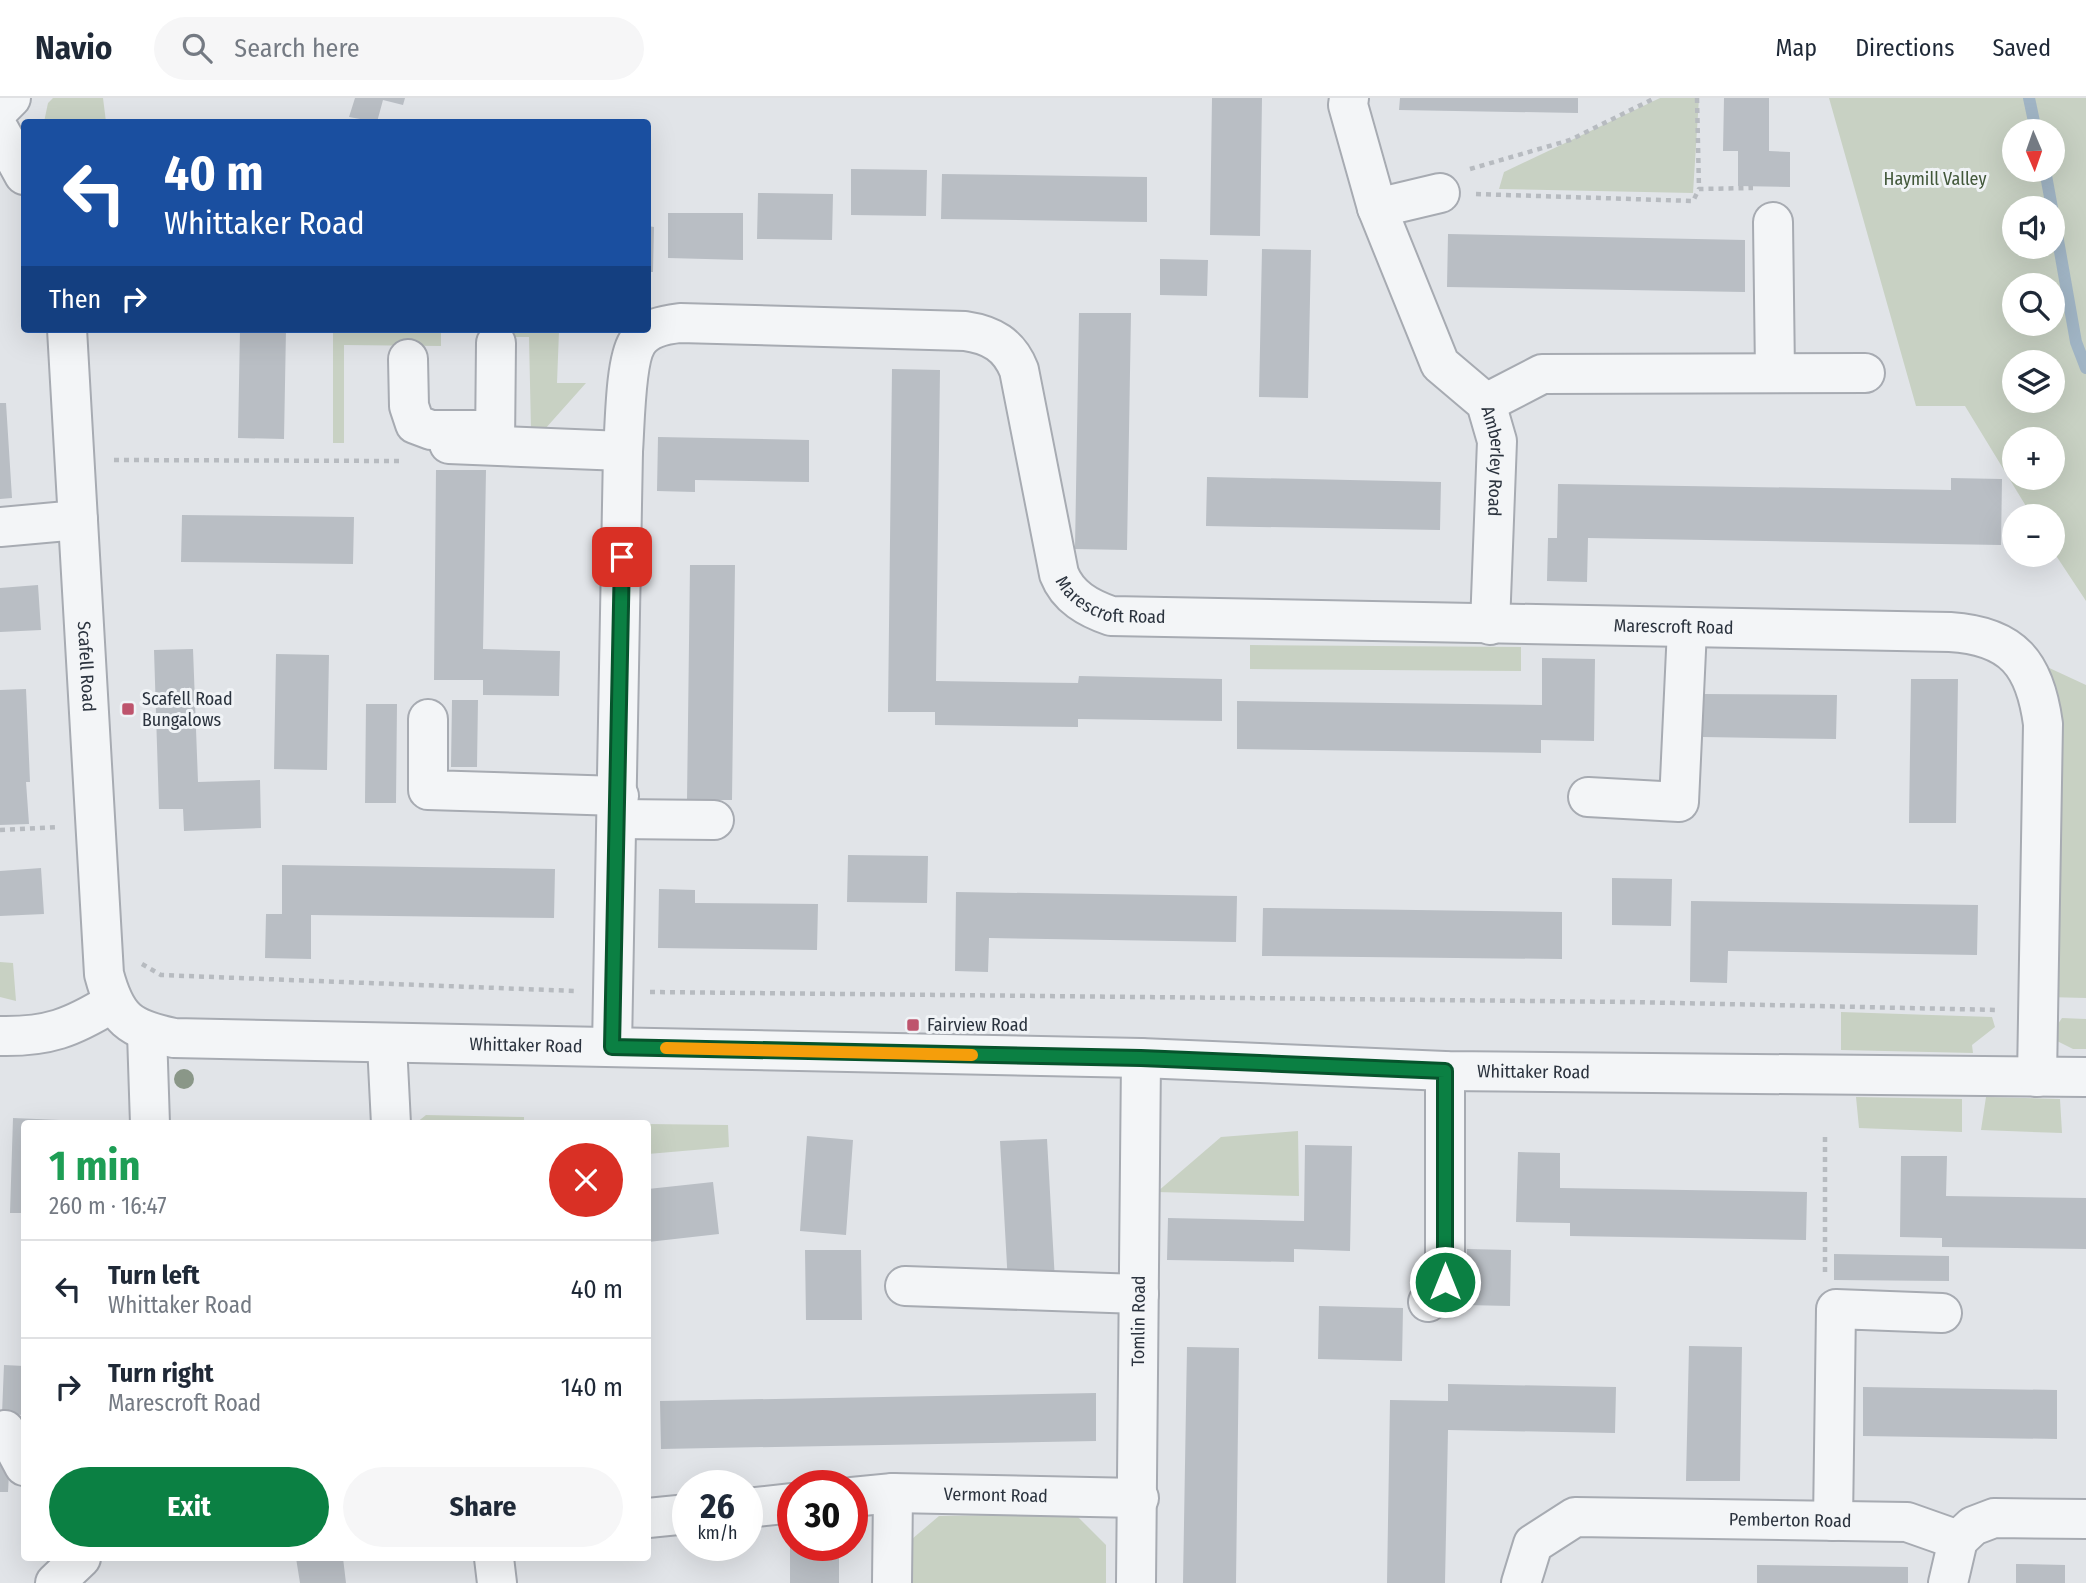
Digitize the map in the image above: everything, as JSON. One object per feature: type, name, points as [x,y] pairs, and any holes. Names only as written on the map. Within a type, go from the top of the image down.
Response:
[{"type":"street","points":[[0,109],[12,98]]},
{"type":"street","name":"Amberley Road","points":[[1349,98],[1348,105],[1377,208],[1440,364],[1486,403],[1497,442],[1490,625]]},
{"type":"street","points":[[0,131],[21,170]]},
{"type":"street","points":[[1377,208],[1455,194]]},
{"type":"street","points":[[1773,222],[1775,372]]},
{"type":"street","name":"Marescroft Road","points":[[651,331],[665,324],[982,333],[1012,352],[1020,370],[1059,574],[1064,587],[1091,610],[1111,616],[1970,634],[1992,640],[2020,657],[2031,674],[2043,724],[2037,1077]]},
{"type":"street","name":"Scafell Road","points":[[67,333],[100,937],[104,974],[111,1003]]},
{"type":"street","name":"Marescroft Road","points":[[612,1047],[623,451],[632,355],[648,333]]},
{"type":"street","points":[[495,438],[496,343]]},
{"type":"street","points":[[408,359],[409,406],[415,424],[431,430],[623,451]]},
{"type":"street","points":[[1486,403],[1542,374],[1865,373]]},
{"type":"street","points":[[449,444],[495,438]]},
{"type":"street","points":[[0,527],[78,520]]},
{"type":"street","points":[[1588,797],[1679,802],[1687,629]]},
{"type":"street","points":[[428,719],[428,790],[714,820]]},
{"type":"street","points":[[0,1036],[31,1037],[64,1031],[111,1003]]},
{"type":"street","name":"Whittaker Road","points":[[111,1003],[128,1023],[147,1033],[174,1038],[1141,1058],[1445,1071],[2086,1077]]},
{"type":"street","points":[[147,1033],[150,1120]]},
{"type":"street","points":[[387,1044],[391,1120]]},
{"type":"street","name":"Tomlin Road","points":[[1136,1583],[1139,1498],[1141,1058]]},
{"type":"street","points":[[1428,1302],[1445,1282],[1445,1071]]},
{"type":"street","points":[[905,1286],[1139,1294]]},
{"type":"street","points":[[1833,1521],[1836,1309],[1942,1313]]},
{"type":"street","points":[[5,1430],[21,1460]]},
{"type":"street","points":[[892,1583],[893,1493]]},
{"type":"street","name":"Vermont Road","points":[[868,1495],[893,1493],[1139,1498]]},
{"type":"street","points":[[651,1518],[672,1516]]},
{"type":"street","name":"Pemberton Road","points":[[1521,1583],[1533,1544],[1575,1517],[1907,1522],[1958,1540]]},
{"type":"street","points":[[1948,1583],[1958,1540],[1973,1525],[1994,1518],[2086,1520]]},
{"type":"street","points":[[55,1583],[78,1561]]},
{"type":"street","points":[[494,1561],[496,1583]]},
{"type":"path","points":[[1655,98],[1570,140],[1469,170],[1455,194],[1693,201],[1699,189],[1698,98]]},
{"type":"path","points":[[1699,189],[1773,188],[1773,222]]},
{"type":"path","points":[[74,460],[410,461],[449,444]]},
{"type":"path","points":[[0,830],[94,825]]},
{"type":"path","points":[[100,937],[160,975],[612,992],[1644,1003],[2037,1011]]},
{"type":"path","points":[[1825,1133],[1825,1310],[1836,1309]]},
{"type":"green space","points":[[53,98],[103,98],[106,119],[45,119],[48,103]]},
{"type":"green space","points":[[1660,98],[1699,98],[1693,193],[1499,189],[1504,172]]},
{"type":"green space","name":"Haymill Valley","points":[[1829,98],[2086,98],[2086,601],[2064,567],[2065,504],[2025,504],[2016,490],[2065,490],[2065,427],[2002,427],[2002,467],[1965,406],[1916,406]]},
{"type":"green space","points":[[333,333],[441,333],[441,346],[344,345],[344,443],[333,443]]},
{"type":"green space","points":[[504,333],[559,333],[557,383],[586,383],[545,429],[531,430],[529,337],[504,337]]},
{"type":"green space","points":[[1250,645],[1521,647],[1521,671],[1250,669]]},
{"type":"green space","points":[[2045,666],[2086,685],[2086,998],[2047,997]]},
{"type":"green space","points":[[0,962],[13,963],[16,1001],[0,997]]},
{"type":"green space","points":[[1841,1012],[1992,1017],[1995,1027],[1972,1045],[1973,1053],[1841,1050]]},
{"type":"green space","points":[[2062,1018],[2086,1019],[2086,1049],[2073,1049],[2049,1037]]},
{"type":"green space","points":[[1856,1097],[1962,1099],[1962,1132],[1859,1128]]},
{"type":"green space","points":[[1986,1097],[2060,1099],[2062,1133],[1981,1130]]},
{"type":"green space","points":[[426,1115],[524,1117],[524,1120],[420,1120]]},
{"type":"green space","points":[[651,1124],[728,1125],[729,1147],[651,1154]]},
{"type":"green space","points":[[1298,1131],[1299,1196],[1157,1192],[1221,1137]]},
{"type":"green space","points":[[1075,1514],[1106,1545],[1106,1583],[912,1583],[912,1539],[939,1516]]},
{"type":"building","points":[[355,98],[405,98],[403,105],[383,100],[378,119],[349,117]]},
{"type":"building","points":[[1212,98],[1262,98],[1260,236],[1210,235]]},
{"type":"building","points":[[1400,98],[1578,98],[1578,113],[1399,110]]},
{"type":"building","points":[[1724,98],[1769,98],[1769,151],[1790,152],[1790,187],[1738,186],[1738,151],[1723,151]]},
{"type":"building","points":[[851,169],[927,170],[926,216],[851,215]]},
{"type":"building","points":[[942,174],[1147,177],[1147,222],[941,219]]},
{"type":"building","points":[[758,193],[833,194],[832,240],[757,239]]},
{"type":"building","points":[[668,213],[743,213],[743,260],[668,258]]},
{"type":"building","points":[[651,226],[654,227],[651,272]]},
{"type":"building","points":[[1448,234],[1745,240],[1745,292],[1447,287]]},
{"type":"building","points":[[1262,249],[1311,250],[1308,398],[1259,397]]},
{"type":"building","points":[[1160,259],[1208,260],[1207,296],[1160,295]]},
{"type":"building","points":[[1079,313],[1131,313],[1127,550],[1075,549]]},
{"type":"building","points":[[240,333],[286,333],[284,439],[238,438]]},
{"type":"building","points":[[892,369],[940,370],[936,681],[1078,683],[1079,676],[1222,679],[1222,721],[1078,719],[1078,727],[935,725],[935,712],[888,712]]},
{"type":"building","points":[[0,403],[6,403],[12,498],[0,499]]},
{"type":"building","points":[[658,437],[809,440],[809,482],[695,480],[695,492],[657,491]]},
{"type":"building","points":[[436,470],[486,470],[483,649],[560,651],[559,696],[483,695],[483,680],[434,680]]},
{"type":"building","points":[[1207,477],[1441,482],[1440,530],[1206,526]]},
{"type":"building","points":[[1951,478],[2002,479],[2001,545],[1588,538],[1587,582],[1547,581],[1548,538],[1557,538],[1558,484],[1951,490]]},
{"type":"building","points":[[182,515],[354,517],[353,564],[181,562]]},
{"type":"building","points":[[690,565],[735,565],[732,800],[687,800]]},
{"type":"building","points":[[38,585],[41,630],[0,632],[0,588]]},
{"type":"building","points":[[193,649],[198,782],[260,780],[261,828],[184,831],[183,809],[159,809],[154,650]]},
{"type":"building","points":[[276,654],[329,655],[327,770],[274,769]]},
{"type":"building","points":[[1542,658],[1595,659],[1594,741],[1541,740],[1541,753],[1237,749],[1237,701],[1542,705]]},
{"type":"building","points":[[1911,679],[1958,679],[1956,823],[1909,823]]},
{"type":"building","points":[[26,689],[29,824],[0,825],[0,690]]},
{"type":"building","points":[[1703,694],[1837,695],[1836,739],[1703,737]]},
{"type":"building","points":[[452,700],[478,700],[477,767],[451,767]]},
{"type":"building","points":[[366,704],[397,704],[396,803],[365,803]]},
{"type":"building","points":[[848,855],[928,856],[927,903],[847,902]]},
{"type":"building","points":[[282,865],[555,869],[554,918],[311,915],[311,959],[265,958],[266,914],[282,914]]},
{"type":"building","points":[[41,868],[44,914],[0,916],[0,871]]},
{"type":"building","points":[[1612,878],[1672,879],[1671,926],[1612,925]]},
{"type":"building","points":[[659,889],[695,890],[695,903],[818,904],[817,950],[658,948]]},
{"type":"building","points":[[956,892],[1237,896],[1236,942],[989,938],[988,972],[955,971]]},
{"type":"building","points":[[1691,901],[1978,905],[1977,955],[1728,951],[1727,983],[1690,982]]},
{"type":"building","points":[[1263,908],[1562,912],[1562,959],[1262,956]]},
{"type":"building","points":[[13,1118],[60,1120],[21,1120],[21,1213],[10,1213]]},
{"type":"building","points":[[807,1136],[853,1140],[846,1235],[800,1231]]},
{"type":"building","points":[[1047,1139],[1055,1281],[1008,1284],[1000,1141]]},
{"type":"building","points":[[1305,1145],[1352,1146],[1350,1251],[1294,1249],[1294,1262],[1167,1260],[1168,1218],[1304,1221]]},
{"type":"building","points":[[1518,1152],[1560,1153],[1560,1188],[1807,1192],[1806,1240],[1570,1236],[1570,1223],[1516,1222]]},
{"type":"building","points":[[1901,1156],[1947,1156],[1946,1196],[2086,1198],[2086,1249],[1942,1247],[1942,1238],[1900,1237]]},
{"type":"building","points":[[713,1182],[719,1234],[651,1242],[651,1189]]},
{"type":"building","points":[[1467,1249],[1511,1250],[1510,1306],[1466,1305]]},
{"type":"building","points":[[805,1250],[861,1250],[862,1320],[806,1320]]},
{"type":"building","points":[[1834,1254],[1949,1256],[1949,1281],[1834,1280]]},
{"type":"building","points":[[1319,1306],[1403,1308],[1402,1361],[1318,1359]]},
{"type":"building","points":[[1689,1346],[1742,1347],[1740,1481],[1686,1481]]},
{"type":"building","points":[[1187,1347],[1239,1348],[1236,1583],[1183,1583]]},
{"type":"building","points":[[4,1365],[21,1366],[21,1415],[2,1414]]},
{"type":"building","points":[[1448,1384],[1616,1387],[1615,1433],[1448,1430],[1445,1583],[1387,1583],[1390,1400],[1448,1401]]},
{"type":"building","points":[[1863,1387],[2057,1390],[2057,1439],[1863,1436]]},
{"type":"building","points":[[1096,1393],[1096,1441],[661,1449],[660,1401]]},
{"type":"building","points":[[0,1455],[10,1455],[8,1492],[0,1492]]},
{"type":"building","points":[[296,1561],[343,1561],[346,1583],[300,1583]]},
{"type":"building","points":[[790,1561],[839,1561],[839,1583],[790,1583]]},
{"type":"building","points":[[2016,1564],[2065,1565],[2065,1583],[2016,1583]]},
{"type":"building","points":[[1757,1565],[1908,1567],[1908,1583],[1757,1583]]},
{"type":"waterway","points":[[2029,98],[2033,119]]},
{"type":"waterway","points":[[2047,182],[2050,196]]},
{"type":"waterway","points":[[2061,259],[2076,342],[2086,368]]},
{"type":"slow traffic","points":[[666,1048],[972,1055]]},
{"type":"place","name":"Scafell Road Bungalows","points":[[128,709]]},
{"type":"place","name":"Fairview Road","points":[[913,1025]]},
{"type":"route","points":[[622,557],[612,1047],[1141,1058],[1445,1071],[1445,1282]]}]
